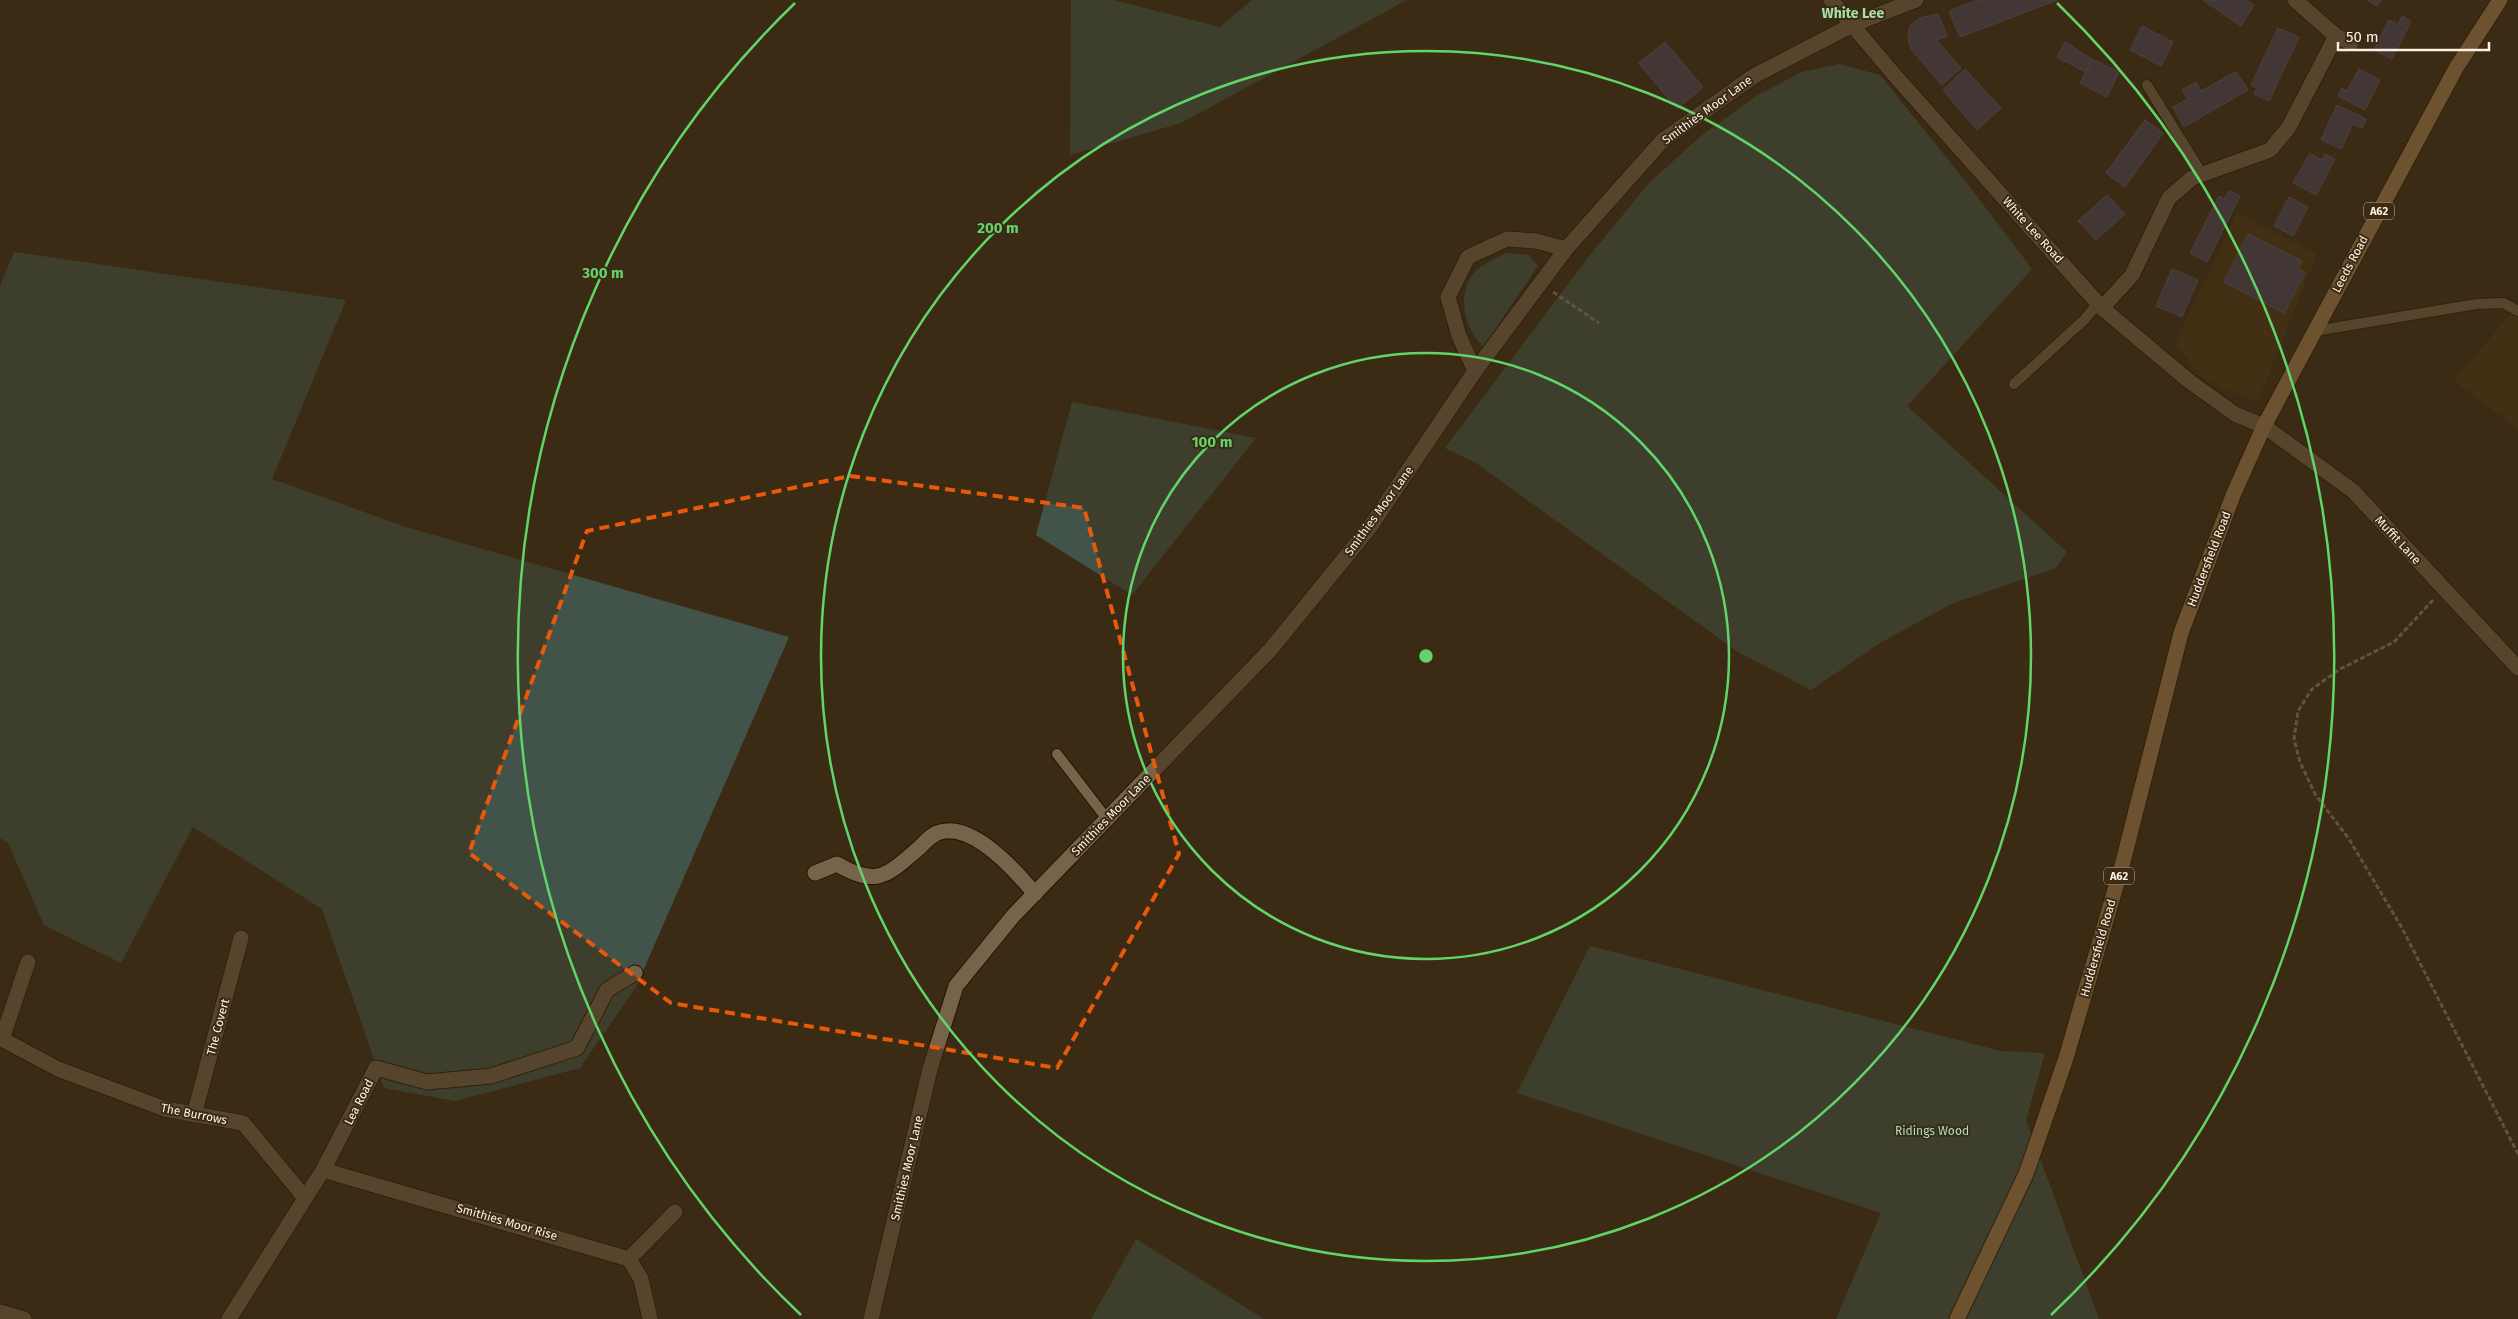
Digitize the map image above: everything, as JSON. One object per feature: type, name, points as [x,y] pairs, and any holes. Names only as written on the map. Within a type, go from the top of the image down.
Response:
[{"type":"main road","name":"Leeds Road","points":[[2264,426],[2456,68],[2500,0]]},
{"type":"main road","name":"Huddersfield Road","points":[[1957,1319],[2026,1174],[2066,1058],[2123,862],[2181,633],[2234,493],[2264,426]]},
{"type":"street","name":"White Lee Road","points":[[1831,0],[1896,78],[2100,305],[2189,382],[2235,414],[2264,426]]},
{"type":"street","name":"Smithies Moor Lane","points":[[871,1319],[930,1070],[956,986],[1013,916],[1271,649],[1370,527],[1475,371],[1566,249],[1662,141],[1754,76],[1852,24],[1916,0]]},
{"type":"street","points":[[2294,0],[2336,36],[2351,43]]},
{"type":"street","points":[[2100,305],[2132,275],[2169,198],[2192,178],[2270,150],[2289,127],[2336,36]]},
{"type":"street","points":[[1475,371],[1459,336],[1448,297],[1468,256],[1507,239],[1536,241],[1566,249]]},
{"type":"street","name":"Muffit Lane","points":[[2264,426],[2352,491],[2518,668]]},
{"type":"street","points":[[815,874],[837,864],[852,873],[869,878],[891,872],[936,833],[954,831],[990,848],[1014,868],[1035,894]]},
{"type":"street","name":"The Covert","points":[[194,1115],[242,938]]},
{"type":"street","name":"The Burrows","points":[[28,962],[1,1038],[58,1070],[164,1109],[243,1123],[305,1198]]},
{"type":"street","name":"Lea Road","points":[[229,1319],[323,1170],[376,1068],[427,1082],[491,1076],[577,1048],[607,990],[635,973]]},
{"type":"street","name":"Smithies Moor Rise","points":[[323,1170],[629,1259]]},
{"type":"street","points":[[650,1319],[641,1279],[629,1259],[676,1212]]},
{"type":"street","points":[[0,1312],[24,1319]]},
{"type":"lane","points":[[2147,86],[2202,174]]},
{"type":"lane","points":[[2315,331],[2477,304],[2504,303],[2518,311]]},
{"type":"lane","points":[[2014,384],[2100,305]]},
{"type":"lane","points":[[1057,754],[1107,819]]},
{"type":"path","points":[[1540,283],[1599,322]]},
{"type":"path","points":[[2443,589],[2394,642],[2340,669],[2312,689],[2298,711],[2294,739],[2300,762],[2315,794],[2348,840],[2402,928],[2518,1154]]},
{"type":"highlighted area","points":[[850,476],[1084,508],[1179,854],[1057,1068],[671,1003],[469,853],[587,531]]},
{"type":"shaded area","points":[[2237,213],[2317,254],[2257,403],[2205,380],[2175,344]]},
{"type":"shaded area","points":[[2518,305],[2518,429],[2454,381]]},
{"type":"green space","points":[[1071,0],[1113,0],[1220,27],[1252,0],[1407,0],[1181,123],[1070,155]]},
{"type":"green space","points":[[1839,64],[1880,75],[1970,187],[2032,269],[1907,406],[2067,552],[2056,568],[1951,604],[1880,643],[1811,690],[1738,652],[1476,463],[1445,448],[1590,255],[1649,183],[1702,135],[1758,95],[1802,72]]},
{"type":"green space","points":[[14,252],[346,300],[272,479],[406,527],[789,637],[636,987],[580,1068],[455,1101],[384,1088],[322,909],[193,827],[121,963],[44,925],[8,843],[0,838],[0,286]]},
{"type":"green space","points":[[1506,253],[1528,255],[1538,266],[1483,347],[1472,332],[1465,314],[1464,305],[1467,286],[1477,269]]},
{"type":"green space","points":[[1072,402],[1256,438],[1132,595],[1036,535]]},
{"type":"green space","name":"Ridings Wood","points":[[1590,946],[2001,1051],[2045,1053],[2026,1120],[2099,1319],[1836,1319],[1881,1213],[1517,1093]]},
{"type":"green space","points":[[1136,1239],[1264,1319],[1091,1319]]},
{"type":"building","points":[[1978,0],[2057,0],[1960,37],[1949,11]]},
{"type":"building","points":[[2203,0],[2246,0],[2254,5],[2241,26]]},
{"type":"building","points":[[2367,0],[2381,0],[2377,6]]},
{"type":"building","points":[[1938,14],[1947,36],[1937,40],[1961,68],[1942,85],[1911,49],[1908,37],[1910,26],[1920,18]]},
{"type":"building","points":[[2402,16],[2411,21],[2392,59],[2374,50],[2389,20],[2398,25]]},
{"type":"building","points":[[2142,26],[2173,42],[2161,66],[2130,50]]},
{"type":"building","points":[[2278,28],[2299,37],[2269,101],[2254,94],[2257,88],[2251,85]]},
{"type":"building","points":[[1665,42],[1703,87],[1677,109],[1639,63]]},
{"type":"building","points":[[2065,42],[2092,59],[2086,72],[2057,57]]},
{"type":"building","points":[[2092,59],[2119,72],[2107,97],[2080,83]]},
{"type":"building","points":[[1965,69],[2001,108],[1977,130],[1943,90]]},
{"type":"building","points":[[2359,69],[2380,80],[2365,110],[2338,96],[2342,88],[2347,91]]},
{"type":"building","points":[[2236,72],[2248,90],[2184,127],[2173,107],[2188,99],[2182,90],[2196,82],[2201,91]]},
{"type":"building","points":[[2337,105],[2366,119],[2362,128],[2353,124],[2341,149],[2321,140]]},
{"type":"building","points":[[2145,120],[2163,133],[2125,187],[2106,173]]},
{"type":"building","points":[[2310,153],[2322,160],[2325,154],[2335,159],[2316,195],[2293,183]]},
{"type":"building","points":[[2229,191],[2240,196],[2207,262],[2190,253],[2219,196],[2224,199]]},
{"type":"building","points":[[2107,195],[2125,214],[2096,240],[2078,221]]},
{"type":"building","points":[[2289,197],[2308,207],[2293,236],[2274,226]]},
{"type":"building","points":[[2248,234],[2302,261],[2298,269],[2305,273],[2284,313],[2224,282]]},
{"type":"building","points":[[2172,269],[2198,280],[2182,317],[2156,306]]},
{"type":"district","name":"White Lee","points":[[1853,13]]}]
